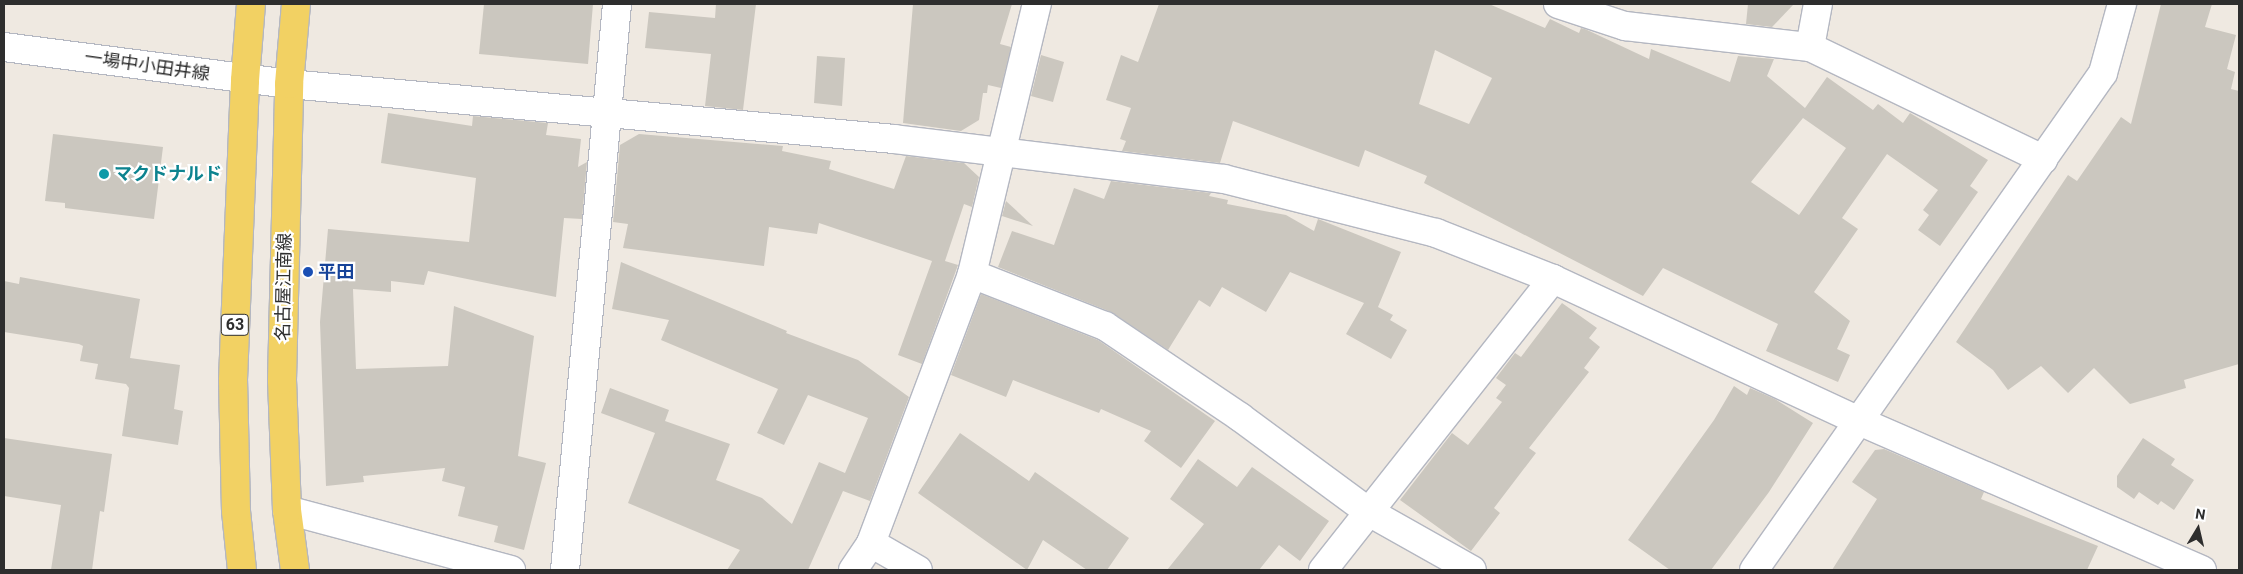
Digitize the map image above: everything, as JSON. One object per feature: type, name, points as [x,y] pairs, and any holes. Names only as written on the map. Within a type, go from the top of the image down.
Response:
[{"type":"main road","name":"63","points":[[242,570],[236,512],[233,380],[245,80],[251,4]]},
{"type":"main road","name":"名古屋江南線","points":[[295,570],[287,510],[282,380],[290,84],[296,4]]},
{"type":"street","points":[[565,570],[618,4]]},
{"type":"street","points":[[853,570],[871,543],[972,274],[1037,4]]},
{"type":"street","points":[[1558,4],[1625,26],[1810,47],[2043,159]]},
{"type":"street","points":[[1810,47],[1818,4]]},
{"type":"street","points":[[1754,570],[2103,73],[2122,4]]},
{"type":"street","name":"一場中小田井線","points":[[4,47],[245,80],[894,139],[1001,154],[1224,179],[1436,233],[1553,279],[1859,421],[2195,569]]},
{"type":"street","points":[[972,274],[1105,326],[1240,418],[1369,512],[1472,570]]},
{"type":"street","points":[[1323,570],[1553,279]]},
{"type":"street","points":[[287,510],[511,570]]},
{"type":"street","points":[[871,543],[918,570]]},
{"type":"building","points":[[484,4],[593,4],[588,64],[479,54]]},
{"type":"building","points":[[716,4],[756,4],[743,110],[705,106],[711,54],[645,48],[649,12],[715,18]]},
{"type":"building","points":[[913,4],[1012,4],[1000,44],[1011,47],[1001,88],[988,85],[987,93],[983,93],[979,120],[961,131],[903,123]]},
{"type":"building","points":[[1159,4],[1489,4],[1545,28],[1550,19],[1579,33],[1581,28],[1585,29],[1649,59],[1651,49],[1730,82],[1738,56],[1774,59],[1767,76],[1805,108],[1827,77],[1873,110],[1878,104],[1903,123],[1910,113],[1988,160],[1970,186],[1978,192],[1940,246],[1918,230],[1929,215],[1923,210],[1938,190],[1887,154],[1842,218],[1858,229],[1814,292],[1850,321],[1837,349],[1850,355],[1838,382],[1766,351],[1778,324],[1663,268],[1643,296],[1424,183],[1427,176],[1365,150],[1359,167],[1233,121],[1220,163],[1122,151],[1126,141],[1120,139],[1131,108],[1106,100],[1121,55],[1138,62]],"holes":[[[1435,50],[1492,78],[1469,124],[1419,104]],[[1803,118],[1846,148],[1799,215],[1751,182]]]},
{"type":"building","points":[[1748,4],[1794,4],[1772,27],[1746,24]]},
{"type":"building","points":[[2161,4],[2212,4],[2205,27],[2236,35],[2227,69],[2235,72],[2231,89],[2239,91],[2239,364],[2184,380],[2186,388],[2130,404],[2094,368],[2068,393],[2041,366],[2008,390],[1993,370],[1956,342],[2068,175],[2077,181],[2121,117],[2131,124]]},
{"type":"building","points":[[1041,55],[1064,62],[1053,102],[1031,96]]},
{"type":"building","points":[[817,56],[845,58],[842,106],[814,103]]},
{"type":"building","points":[[388,113],[472,126],[473,116],[548,123],[546,135],[581,139],[578,167],[587,162],[582,219],[564,218],[556,297],[428,271],[424,285],[391,281],[391,292],[353,289],[356,369],[448,366],[454,306],[534,336],[518,456],[546,463],[524,550],[494,542],[498,526],[458,516],[465,487],[442,481],[445,468],[363,476],[364,482],[326,486],[320,322],[328,229],[469,242],[476,178],[381,163]]},
{"type":"building","name":"マクドナルド","points":[[53,134],[163,147],[154,219],[65,208],[65,203],[45,201]]},
{"type":"building","points":[[639,134],[783,146],[782,151],[831,161],[829,169],[894,189],[906,156],[964,163],[979,177],[972,207],[964,204],[945,261],[958,265],[922,364],[898,355],[932,261],[819,223],[817,234],[769,227],[764,266],[623,248],[628,224],[613,222],[620,145]]},
{"type":"building","points":[[1111,181],[1211,193],[1209,196],[1228,200],[1227,204],[1286,215],[1314,231],[1318,219],[1401,252],[1378,307],[1393,315],[1390,320],[1407,330],[1391,359],[1346,334],[1364,303],[1290,272],[1266,312],[1222,287],[1210,307],[1199,300],[1168,350],[1111,312],[998,267],[1012,231],[1054,245],[1074,188],[1104,199]]},
{"type":"building","points":[[1006,201],[1033,226],[1002,216]]},
{"type":"building","points":[[621,262],[787,331],[786,333],[858,360],[909,397],[870,501],[843,491],[808,570],[727,570],[740,550],[628,503],[655,433],[601,413],[610,388],[669,410],[665,421],[730,444],[716,480],[762,498],[792,524],[819,462],[845,473],[868,418],[808,395],[784,445],[757,433],[778,389],[661,340],[669,320],[612,309]]},
{"type":"building","points":[[20,277],[140,299],[130,358],[180,365],[174,409],[183,411],[178,445],[122,436],[129,388],[126,384],[95,379],[98,364],[80,361],[83,346],[4,332],[4,281],[19,284]]},
{"type":"building","points":[[981,294],[1098,340],[1215,421],[1181,468],[1144,441],[1151,431],[1101,409],[1099,413],[1013,380],[1006,397],[951,375]]},
{"type":"building","points":[[1562,303],[1597,328],[1589,338],[1600,347],[1584,368],[1589,372],[1529,448],[1536,453],[1494,508],[1500,513],[1471,551],[1400,500],[1452,433],[1468,445],[1502,402],[1496,398],[1506,385],[1496,378],[1515,353],[1521,357]]},
{"type":"building","points":[[1734,386],[1747,395],[1750,388],[1775,399],[1813,423],[1769,492],[1711,570],[1670,570],[1628,540],[1714,420]]},
{"type":"building","points":[[960,433],[1029,481],[1035,472],[1129,538],[1107,570],[1087,570],[1043,540],[1027,570],[918,493]]},
{"type":"building","points":[[4,438],[112,454],[104,512],[100,511],[92,570],[51,570],[61,505],[4,496]]},
{"type":"building","points":[[2143,438],[2175,459],[2171,465],[2194,480],[2174,510],[2161,501],[2158,505],[2139,492],[2134,499],[2117,487],[2117,476]]},
{"type":"building","points":[[1884,449],[1984,492],[1981,499],[2098,546],[2087,570],[1832,570],[1877,499],[1852,482],[1875,450]]},
{"type":"building","points":[[1198,459],[1237,487],[1252,467],[1329,521],[1300,561],[1279,545],[1259,570],[1167,570],[1204,524],[1170,499]]},
{"type":"place","name":"マクドナルド","points":[[104,174]]},
{"type":"place","name":"平田","points":[[308,272]]}]
